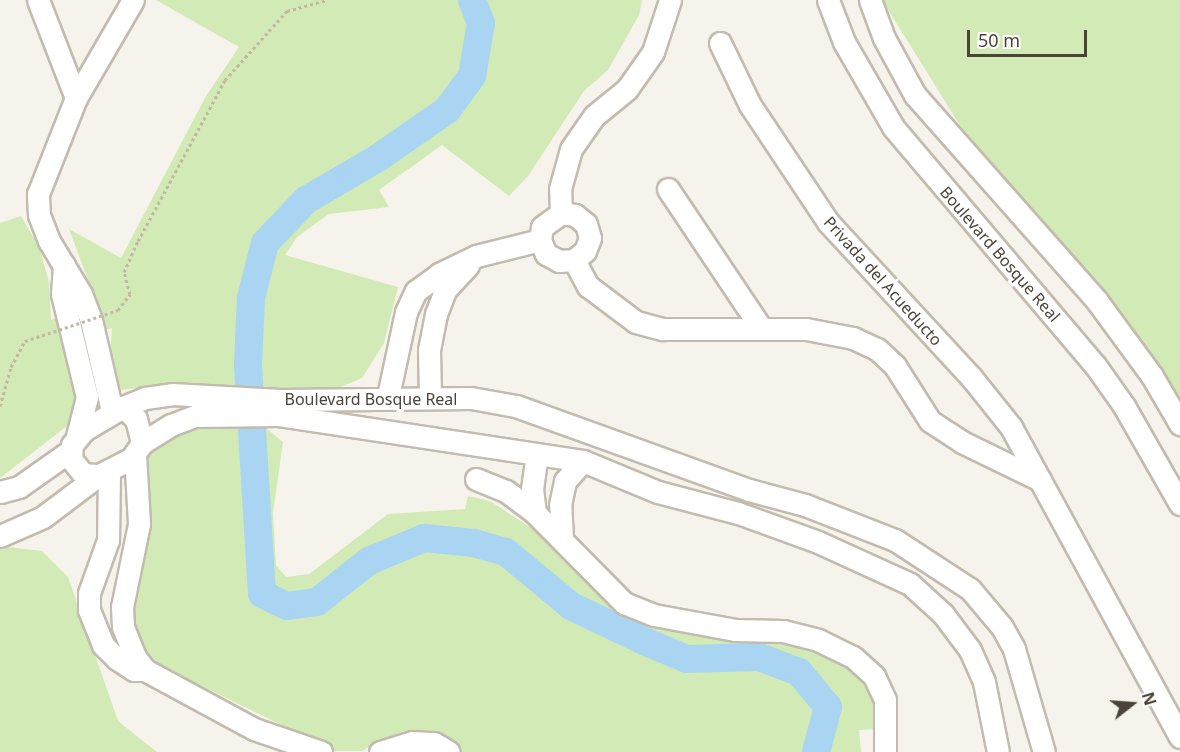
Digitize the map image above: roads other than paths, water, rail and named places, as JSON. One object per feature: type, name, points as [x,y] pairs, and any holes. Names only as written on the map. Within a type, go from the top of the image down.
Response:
[{"type":"street","points":[[38,0],[76,98]]},
{"type":"street","points":[[133,0],[76,98],[38,194],[39,215],[48,241],[64,265],[91,320],[117,409],[136,419],[139,449],[137,543],[122,607],[123,627],[128,643],[145,670]]},
{"type":"street","points":[[561,213],[560,189],[571,149],[594,116],[627,89],[653,52],[670,0]]},
{"type":"street","name":"Boulevard Bosque Real","points":[[828,0],[844,42],[892,127],[1095,365],[1124,406],[1180,504]]},
{"type":"street","points":[[870,0],[884,38],[915,95],[1097,301],[1152,376],[1180,424]]},
{"type":"street","name":"Privada del Acueducto","points":[[720,43],[750,105],[828,222],[971,376],[1011,427],[1180,737]]},
{"type":"street","points":[[668,189],[760,328]]},
{"type":"street","points":[[561,213],[580,219],[590,238],[585,251],[574,260],[559,261],[546,254],[540,240],[542,227],[561,213]]},
{"type":"street","points":[[388,396],[403,328],[416,291],[439,274],[476,256],[540,240]]},
{"type":"street","points":[[430,397],[432,332],[445,290],[476,256]]},
{"type":"street","points":[[574,260],[588,286],[636,322],[663,329],[806,329],[853,338],[878,349],[895,366],[930,421],[962,442],[1041,480]]},
{"type":"street","points":[[64,265],[62,294],[87,398],[73,446],[78,471],[104,473]]},
{"type":"street","points":[[403,328],[432,332]]},
{"type":"street","name":"Boulevard Bosque Real","points":[[73,446],[117,409],[145,398],[172,394],[196,407],[280,407],[388,396],[471,398],[516,406],[749,490],[806,505],[895,540],[970,589],[1002,627],[1014,649],[1044,752]]},
{"type":"street","name":"Boulevard Bosque Real","points":[[104,473],[196,407]]},
{"type":"street","name":"Boulevard Bosque Real","points":[[280,407],[583,462],[658,492],[738,513],[871,564],[910,584],[944,614],[970,650],[984,682],[998,752]]},
{"type":"street","points":[[0,492],[19,488],[73,446]]},
{"type":"street","points":[[535,513],[532,489],[537,454]]},
{"type":"street","points":[[562,538],[560,505],[565,481],[583,462]]},
{"type":"street","points":[[0,537],[43,517],[104,473]]},
{"type":"street","points":[[104,473],[108,540],[88,593],[94,628],[117,659],[134,670],[145,670],[254,729],[321,752]]},
{"type":"street","points":[[476,479],[506,491],[535,513],[624,603],[654,615],[735,630],[783,631],[818,640],[853,657],[874,676],[885,700],[885,752]]},
{"type":"street","points":[[738,513],[749,490]]},
{"type":"street","points":[[108,540],[115,547],[126,548],[137,543]]},
{"type":"street","points":[[380,752],[412,741],[434,743],[450,752]]},
{"type":"waterway","points":[[472,0],[481,23],[472,76],[447,110],[378,158],[306,200],[265,243],[251,298],[248,365],[262,594],[287,606],[317,602],[369,561],[424,538],[474,543],[506,552],[571,606],[687,659],[759,657],[799,672],[828,707],[816,752]]}]
